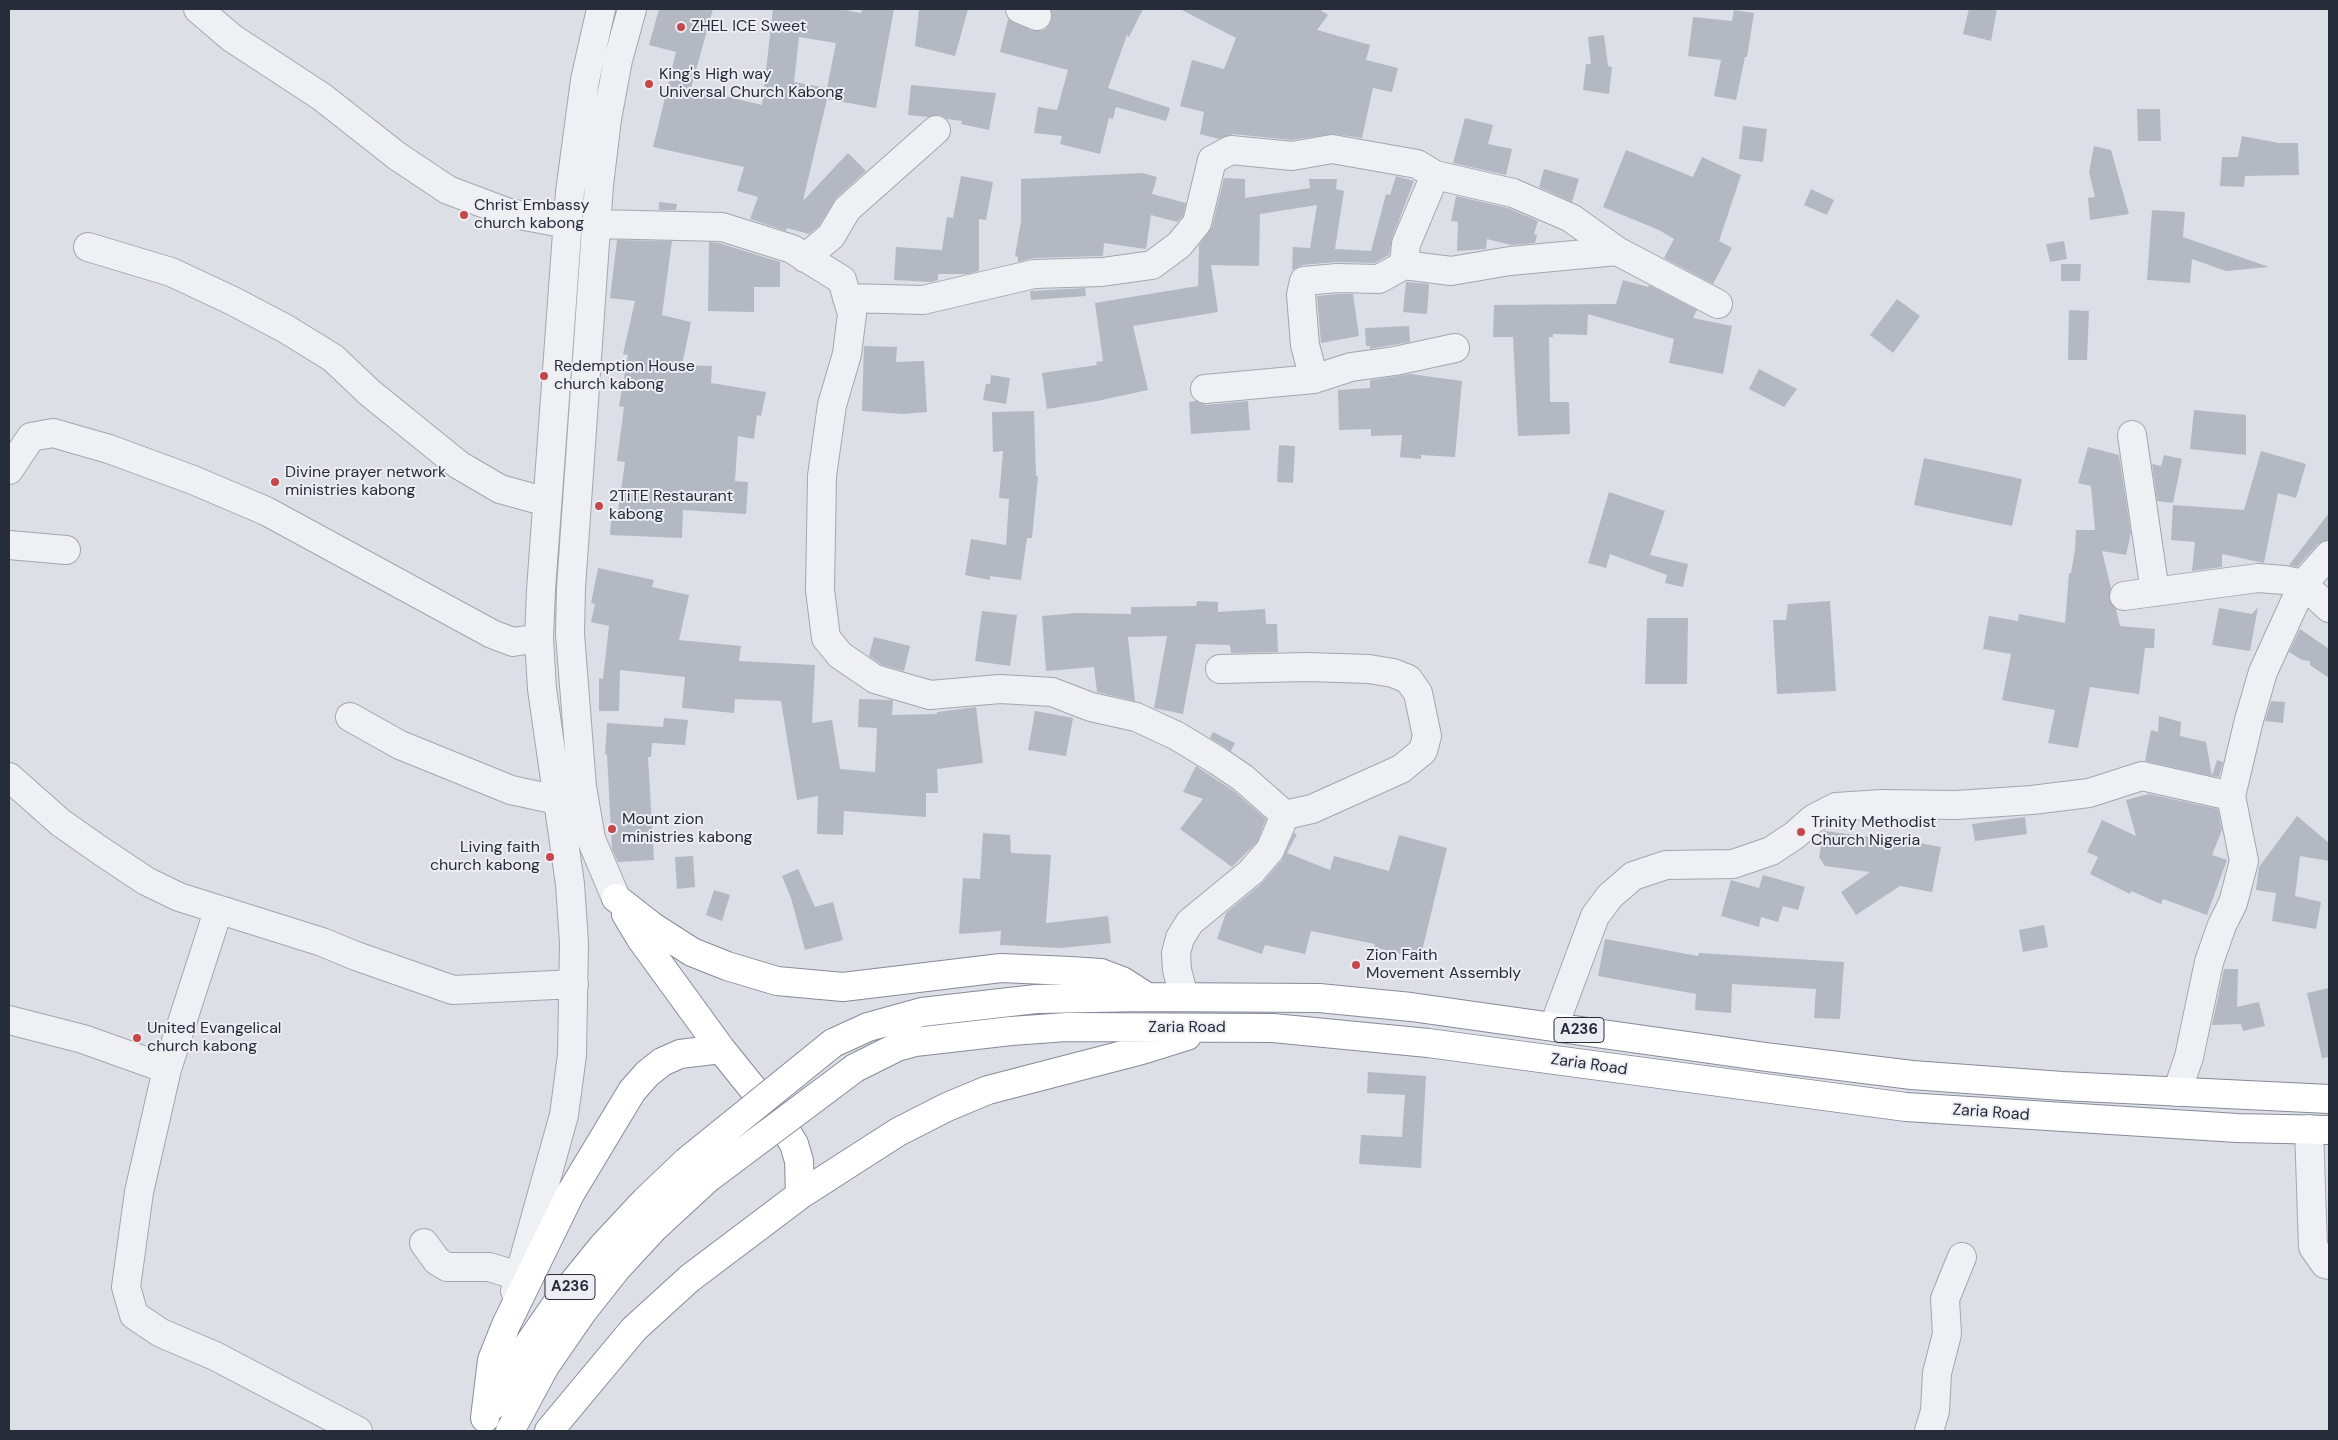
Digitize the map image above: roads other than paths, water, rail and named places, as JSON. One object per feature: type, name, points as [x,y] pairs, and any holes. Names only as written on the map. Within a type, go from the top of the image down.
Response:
[{"type":"highway","points":[[616,898],[653,927],[692,952],[736,970],[777,981],[843,987],[1001,968],[1101,973],[1122,981],[1147,997]]},
{"type":"highway","points":[[616,898],[641,939],[721,1049],[783,1126],[794,1144],[799,1161],[800,1195]]},
{"type":"highway","name":"A236","points":[[482,1425],[517,1361],[560,1299],[645,1201],[686,1162],[833,1043],[868,1027],[922,1012],[1036,999],[1147,997],[1319,998],[1411,1007],[1766,1057],[1912,1075],[2177,1092],[2329,1099]]},
{"type":"highway","name":"Zaria Road","points":[[510,1431],[546,1366],[583,1311],[617,1268],[652,1229],[708,1178],[855,1068],[897,1047],[915,1042],[949,1037],[1067,1027],[1273,1028],[1428,1043],[1906,1107],[2237,1128],[2322,1129]]},
{"type":"highway","points":[[549,1431],[585,1386],[641,1323],[690,1278],[800,1195],[898,1132],[947,1107],[988,1090],[1142,1050],[1210,1029]]},
{"type":"highway","points":[[482,1425],[492,1360],[506,1325],[570,1194],[632,1091],[647,1074],[662,1062],[680,1054],[721,1049]]},
{"type":"highway","points":[[2322,1129],[2329,1099]]},
{"type":"street","points":[[198,9],[232,38],[322,97],[397,156],[448,190],[509,213],[567,224]]},
{"type":"street","points":[[506,1325],[564,1115],[572,1055],[574,984],[570,884],[542,690],[539,638],[567,224],[585,80],[601,9]]},
{"type":"street","points":[[616,898],[591,839],[582,787],[570,634],[571,578],[596,224],[607,119],[618,60],[632,9]]},
{"type":"street","points":[[806,258],[831,236],[847,209],[936,130]]},
{"type":"street","points":[[847,298],[923,300],[1034,274],[1102,272],[1152,265],[1179,246],[1197,223],[1212,160],[1231,150],[1292,156],[1332,149],[1417,164],[1435,175],[1513,193],[1571,218],[1617,251],[1718,304]]},
{"type":"street","points":[[1404,265],[1406,244],[1435,175]]},
{"type":"street","points":[[596,224],[722,228],[792,249],[842,280],[852,314],[847,354],[832,405],[822,476],[820,590],[826,638],[840,655],[875,679],[930,695],[1000,689],[1052,692],[1091,706],[1136,717],[1177,736],[1218,761],[1243,778],[1284,815]]},
{"type":"street","points":[[88,247],[171,272],[233,301],[286,329],[333,358],[370,393],[459,465],[500,489],[547,502]]},
{"type":"street","points":[[1314,379],[1304,345],[1301,295],[1304,281],[1337,278],[1378,279],[1404,265],[1451,271],[1510,261],[1617,251]]},
{"type":"street","points":[[1206,389],[1314,379],[1351,367],[1395,361],[1455,348]]},
{"type":"street","points":[[9,470],[31,437],[53,433],[109,449],[266,510],[492,634],[513,642],[539,638]]},
{"type":"street","points":[[2132,435],[2155,592]]},
{"type":"street","points":[[9,545],[66,550]]},
{"type":"street","points":[[2177,1092],[2189,1057],[2209,962],[2222,925],[2233,903],[2244,861],[2231,796],[2234,774],[2263,672],[2303,584],[2329,555]]},
{"type":"street","points":[[2124,596],[2258,578],[2303,584],[2329,608]]},
{"type":"street","points":[[1220,669],[1307,667],[1369,669],[1393,673],[1408,679],[1418,693],[1428,736],[1423,752],[1414,760],[1312,810],[1284,815]]},
{"type":"street","points":[[350,717],[400,745],[502,786],[557,800]]},
{"type":"street","points":[[1554,1026],[1595,916],[1610,896],[1633,876],[1666,865],[1733,864],[1771,850],[1795,836],[1813,819],[1836,807],[1882,804],[1956,805],[2032,800],[2089,793],[2142,776],[2231,796]]},
{"type":"street","points":[[9,777],[61,823],[146,881],[179,897],[218,911],[322,942],[453,990],[574,984]]},
{"type":"street","points":[[1184,997],[1177,970],[1176,953],[1180,938],[1190,922],[1251,872],[1270,850],[1284,815]]},
{"type":"street","points":[[218,911],[167,1068],[139,1192],[126,1287],[134,1315],[161,1333],[223,1360],[358,1431]]},
{"type":"street","points":[[9,1020],[83,1039],[167,1068]]},
{"type":"street","points":[[2322,1129],[2313,1247],[2325,1264],[2329,1265]]},
{"type":"street","points":[[424,1243],[437,1261],[447,1267],[489,1267],[519,1276]]},
{"type":"street","points":[[1929,1431],[1935,1411],[1937,1373],[1947,1334],[1945,1299],[1962,1257]]},
{"type":"place","name":"ZHEL ICE Sweet","points":[[681,27]]},
{"type":"place","name":"King's High way Universal Church Kabong","points":[[649,84]]},
{"type":"place","name":"Christ Embassy church kabong","points":[[464,215]]},
{"type":"place","name":"Redemption House church kabong","points":[[544,376]]},
{"type":"place","name":"Divine prayer network ministries kabong","points":[[275,482]]},
{"type":"place","name":"2TiTE Restaurant kabong","points":[[599,506]]},
{"type":"place","name":"Mount zion ministries kabong","points":[[612,829]]},
{"type":"place","name":"Trinity Methodist Church Nigeria","points":[[1801,832]]},
{"type":"place","name":"Living faith church kabong","points":[[550,857]]},
{"type":"place","name":"Zion Faith Movement Assembly","points":[[1356,965]]},
{"type":"place","name":"United Evangelical church kabong","points":[[137,1038]]}]
